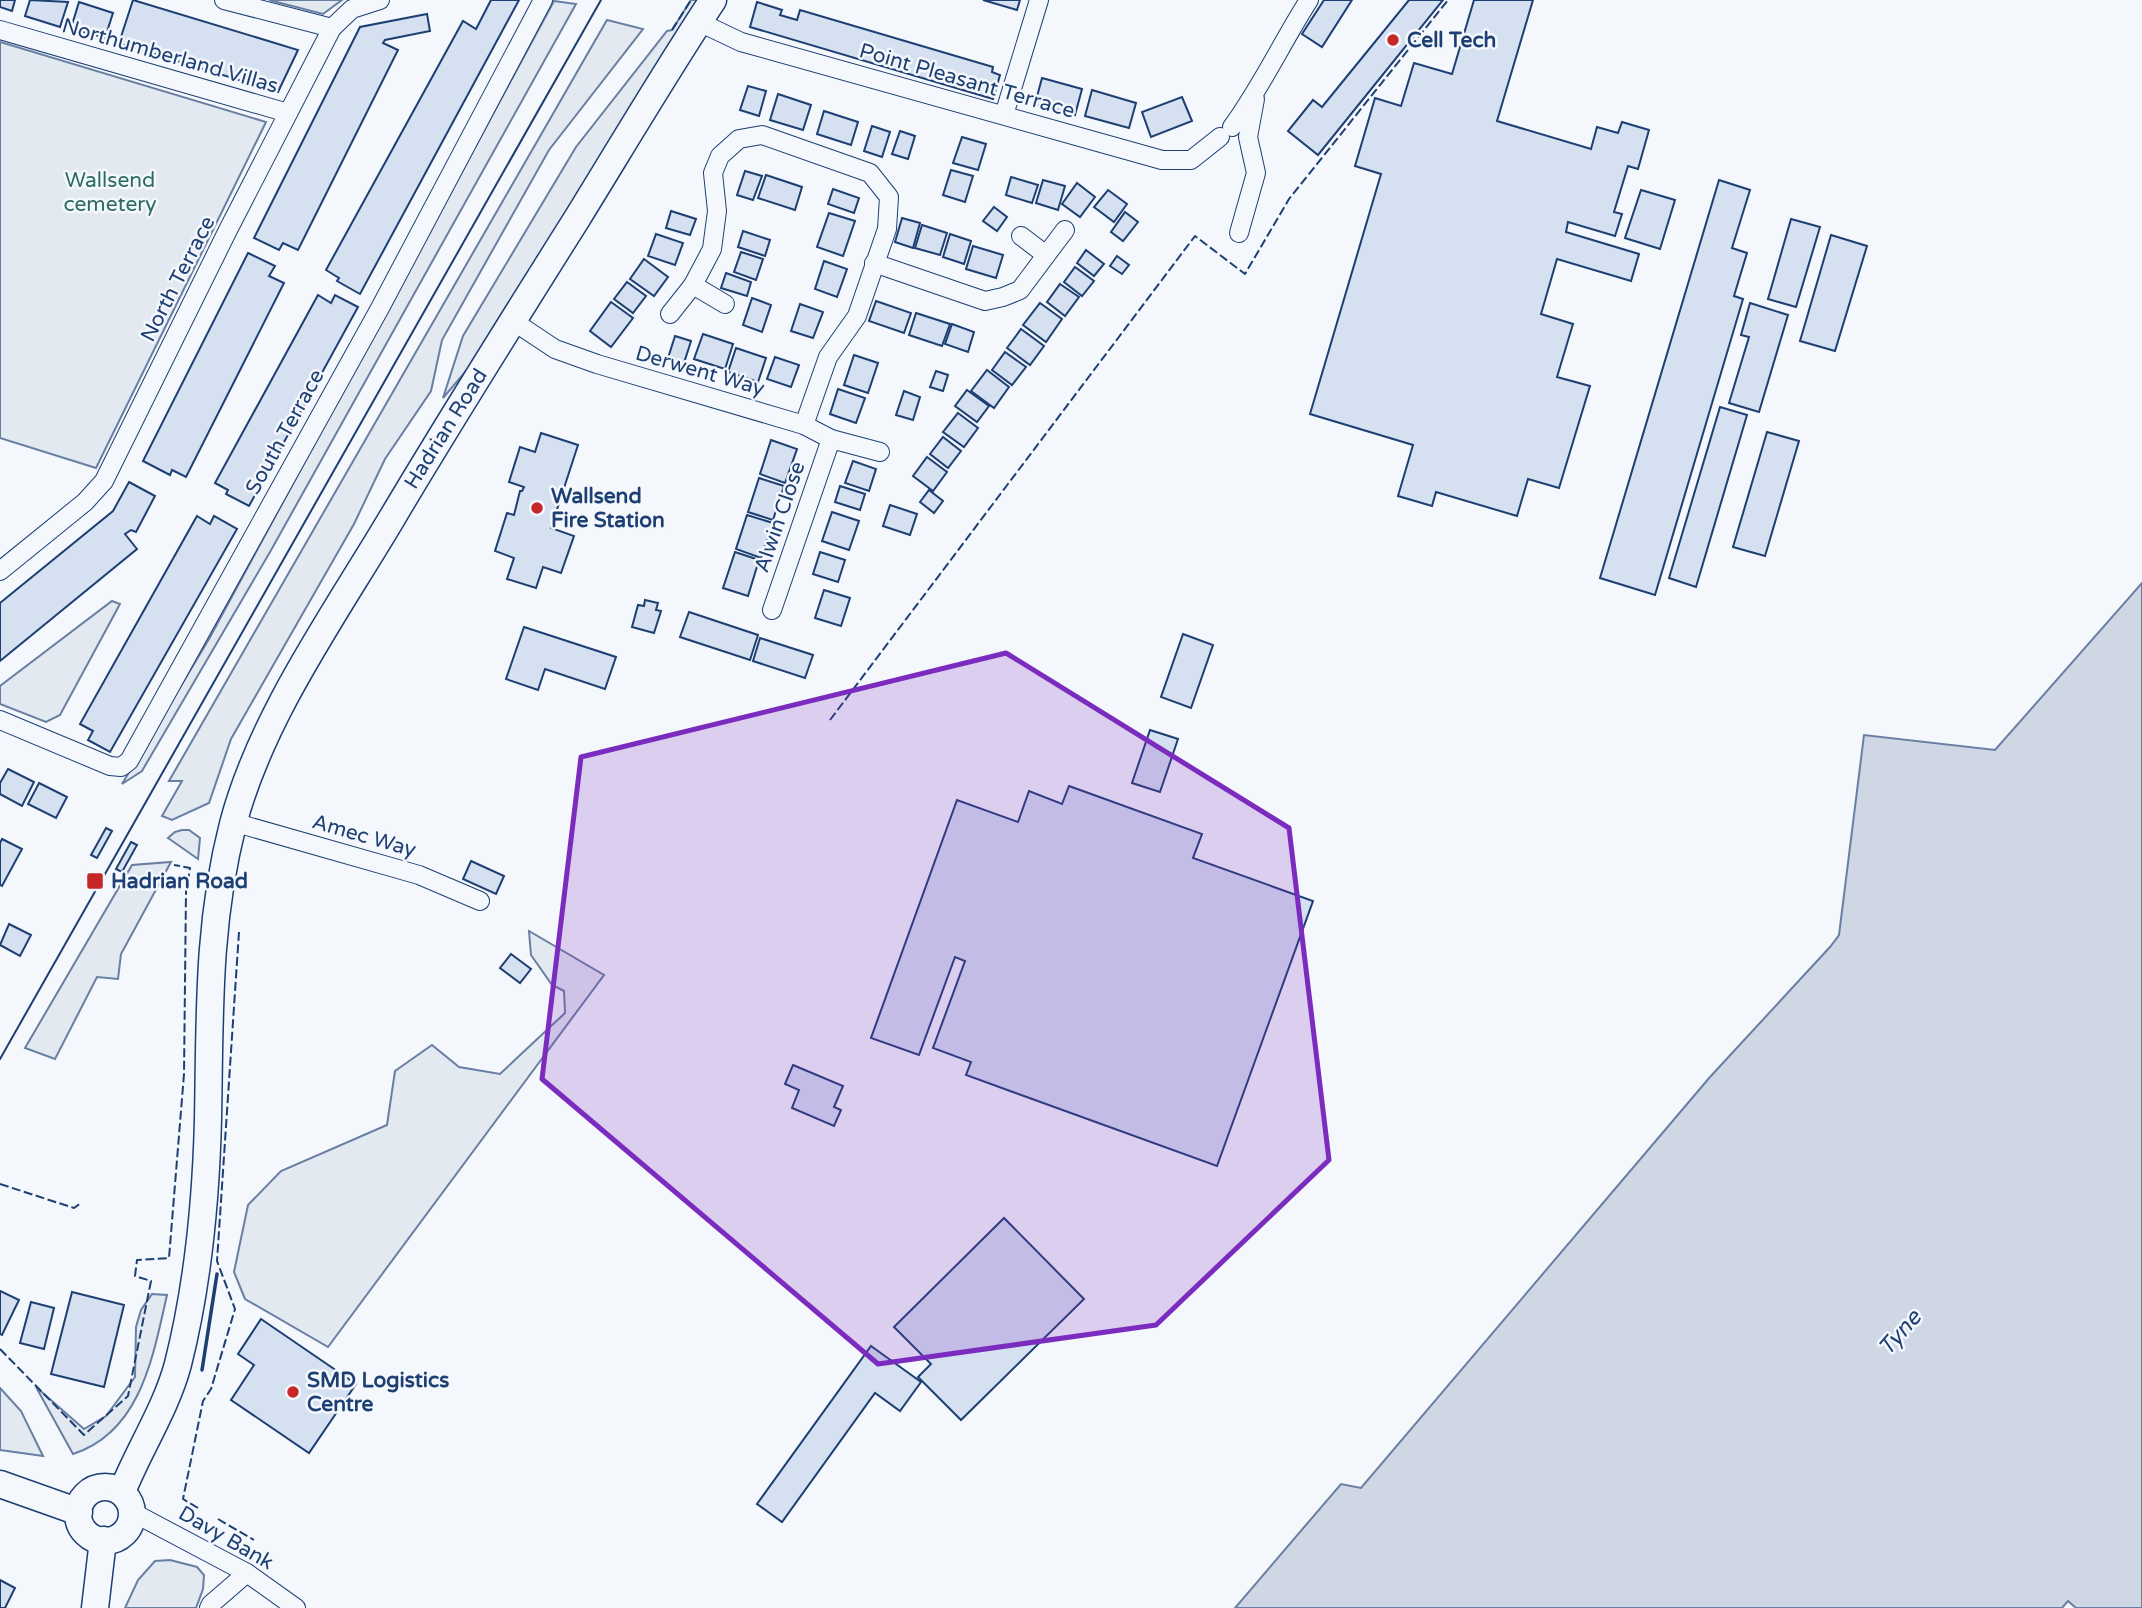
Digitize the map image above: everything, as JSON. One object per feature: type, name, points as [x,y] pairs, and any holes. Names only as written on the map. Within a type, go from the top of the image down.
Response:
[{"type":"main road","name":"Hadrian Road","points":[[127,1502],[134,1460],[166,1399],[177,1368],[185,1330],[204,1181],[208,1124],[211,951],[216,901],[233,822],[245,782],[286,695],[513,321],[713,0]]},
{"type":"main road","points":[[0,1484],[79,1512]]},
{"type":"main road","points":[[106,1487],[127,1502],[127,1529],[112,1539],[103,1540],[88,1534],[79,1520],[79,1512],[85,1496],[91,1491],[106,1487]]},
{"type":"main road","points":[[95,1608],[103,1540]]},
{"type":"street","points":[[224,0],[332,28]]},
{"type":"street","name":"North Terrace","points":[[0,571],[85,502],[104,481],[332,28],[352,9],[380,0]]},
{"type":"street","name":"South Terrace","points":[[0,720],[110,766],[121,767],[129,761],[380,308],[543,0]]},
{"type":"street","points":[[1004,115],[1039,0]]},
{"type":"street","points":[[1240,233],[1256,173],[1248,137],[1257,93],[1289,31],[1309,0]]},
{"type":"street","name":"Point Pleasant Terrace","points":[[699,22],[741,41],[1162,160],[1191,160],[1226,132],[1257,93]]},
{"type":"street","name":"Northumberland Villas","points":[[0,30],[288,113]]},
{"type":"street","points":[[670,314],[693,285],[712,249],[717,211],[713,173],[720,156],[739,139],[762,135],[870,173],[889,197],[887,229],[857,316],[828,357],[804,425]]},
{"type":"street","points":[[874,263],[985,301],[1003,298],[1020,290],[1065,230]]},
{"type":"street","points":[[1021,236],[1046,255]]},
{"type":"street","points":[[693,285],[725,304]]},
{"type":"street","name":"Derwent Way","points":[[513,321],[555,349],[804,425],[831,439],[880,452]]},
{"type":"street","name":"Alwin Close","points":[[772,610],[831,439]]},
{"type":"street","name":"Amec Way","points":[[233,822],[419,875],[480,901]]},
{"type":"street","name":"Davy Bank","points":[[127,1502],[247,1573],[296,1608]]},
{"type":"street","points":[[209,1608],[247,1573]]},
{"type":"highlighted area","points":[[1006,653],[1289,828],[1329,1160],[1156,1325],[878,1364],[542,1079],[581,757]]},
{"type":"green space","points":[[269,0],[342,0],[323,14]]},
{"type":"green space","points":[[691,0],[703,0],[490,343],[443,398],[463,336],[576,147],[667,31],[672,30]]},
{"type":"green space","points":[[554,1],[576,4],[270,552],[142,771],[122,784],[209,639]]},
{"type":"green space","points":[[607,20],[643,29],[549,150],[442,340],[431,391],[385,459],[354,524],[231,739],[209,803],[172,820],[162,816],[182,781],[169,781]]},
{"type":"green space","name":"Wallsend cemetery","points":[[0,42],[266,122],[96,468],[0,438]]},
{"type":"green space","points":[[112,601],[120,604],[60,715],[46,722],[0,704],[0,686]]},
{"type":"green space","points":[[182,830],[189,830],[200,838],[198,859],[168,838]]},
{"type":"green space","points":[[171,862],[121,954],[118,979],[97,977],[55,1059],[25,1048],[132,865]]},
{"type":"green space","points":[[529,931],[604,975],[328,1347],[245,1299],[234,1272],[248,1205],[281,1171],[387,1125],[395,1071],[432,1045],[459,1067],[500,1074],[565,1013],[564,991],[552,985],[531,955]]},
{"type":"green space","points":[[152,1294],[167,1295],[156,1342],[140,1389],[129,1410],[114,1428],[96,1443],[73,1454],[36,1387],[84,1429],[106,1416],[135,1377],[136,1327],[141,1310]]},
{"type":"green space","points":[[0,1388],[21,1411],[43,1456],[0,1450]]},
{"type":"green space","points":[[170,1560],[197,1567],[204,1575],[203,1589],[196,1608],[125,1608],[138,1580],[155,1561]]},
{"type":"water","name":"Tyne","points":[[2142,583],[2142,1608],[2076,1608],[2068,1601],[2062,1608],[1235,1608],[1341,1484],[1361,1488],[1710,1077],[1839,935],[1864,735],[1995,750]]},
{"type":"building","points":[[0,0],[15,0],[12,11],[0,7]]},
{"type":"building","points":[[30,0],[68,2],[60,27],[25,16]]},
{"type":"building","points":[[133,0],[298,50],[278,92],[119,43]]},
{"type":"building","points":[[491,0],[519,0],[360,294],[337,281],[339,278],[326,270],[463,21],[476,29]]},
{"type":"building","points":[[983,0],[1020,0],[1017,10]]},
{"type":"building","points":[[1324,0],[1352,0],[1322,47],[1302,34]]},
{"type":"building","points":[[1409,0],[1443,0],[1318,155],[1288,131],[1313,100],[1322,107]]},
{"type":"building","points":[[1474,0],[1533,0],[1497,121],[1591,149],[1597,127],[1618,133],[1622,122],[1649,130],[1638,169],[1628,166],[1614,212],[1622,214],[1615,236],[1568,222],[1566,232],[1639,254],[1631,281],[1557,259],[1541,314],[1573,324],[1557,377],[1590,386],[1559,488],[1528,479],[1517,516],[1436,492],[1432,506],[1398,496],[1413,445],[1310,414],[1381,174],[1355,166],[1375,98],[1401,106],[1414,63],[1452,74]]},
{"type":"building","points":[[79,2],[113,13],[105,38],[71,28]]},
{"type":"building","points":[[757,2],[782,10],[780,15],[797,20],[800,10],[993,67],[992,72],[1000,75],[993,99],[750,27]]},
{"type":"building","points":[[427,14],[430,31],[385,40],[383,43],[398,50],[298,250],[283,243],[279,250],[254,238],[360,27]]},
{"type":"building","points":[[1042,78],[1082,89],[1075,115],[1035,104]]},
{"type":"building","points":[[748,86],[766,91],[759,116],[740,110]]},
{"type":"building","points":[[1092,90],[1136,103],[1129,128],[1085,116]]},
{"type":"building","points":[[778,94],[811,105],[803,130],[770,120]]},
{"type":"building","points":[[1182,97],[1192,121],[1151,137],[1142,112]]},
{"type":"building","points":[[824,111],[858,122],[851,145],[817,134]]},
{"type":"building","points":[[872,126],[890,132],[882,157],[864,151]]},
{"type":"building","points":[[900,131],[915,136],[908,159],[892,154]]},
{"type":"building","points":[[962,137],[986,144],[978,170],[953,163]]},
{"type":"building","points":[[951,170],[973,176],[965,202],[943,195]]},
{"type":"building","points":[[745,171],[762,176],[753,200],[737,195]]},
{"type":"building","points":[[766,175],[802,187],[795,210],[758,198]]},
{"type":"building","points":[[1011,177],[1038,185],[1032,203],[1006,195]]},
{"type":"building","points":[[1043,180],[1065,186],[1058,210],[1036,203]]},
{"type":"building","points":[[1719,180],[1750,190],[1732,248],[1747,253],[1734,296],[1743,299],[1655,595],[1600,578]]},
{"type":"building","points":[[1077,183],[1095,197],[1080,217],[1062,204]]},
{"type":"building","points":[[833,189],[859,198],[854,213],[828,204]]},
{"type":"building","points":[[1108,190],[1127,204],[1114,222],[1094,207]]},
{"type":"building","points":[[1641,190],[1675,200],[1660,249],[1625,238]]},
{"type":"building","points":[[994,207],[1007,217],[997,231],[983,221]]},
{"type":"building","points":[[671,211],[696,219],[690,235],[666,228]]},
{"type":"building","points":[[1125,212],[1138,222],[1123,241],[1111,232]]},
{"type":"building","points":[[829,213],[855,221],[843,256],[817,247]]},
{"type":"building","points":[[902,218],[920,223],[913,248],[895,242]]},
{"type":"building","points":[[1791,219],[1820,227],[1796,307],[1768,299]]},
{"type":"building","points":[[922,225],[947,233],[940,255],[915,248]]},
{"type":"building","points":[[743,231],[770,240],[765,256],[738,247]]},
{"type":"building","points":[[656,234],[683,243],[675,265],[648,256]]},
{"type":"building","points":[[950,234],[971,241],[964,264],[943,257]]},
{"type":"building","points":[[1831,235],[1867,246],[1835,351],[1800,341]]},
{"type":"building","points":[[973,246],[1003,255],[996,278],[966,269]]},
{"type":"building","points":[[1086,250],[1104,264],[1094,276],[1077,263]]},
{"type":"building","points":[[741,252],[763,259],[756,280],[734,272]]},
{"type":"building","points":[[248,253],[275,266],[269,276],[284,283],[186,477],[172,470],[170,475],[143,461]]},
{"type":"building","points":[[1117,256],[1129,265],[1122,274],[1110,266]]},
{"type":"building","points":[[644,259],[668,277],[654,296],[630,279]]},
{"type":"building","points":[[824,261],[847,269],[837,297],[815,289]]},
{"type":"building","points":[[1075,267],[1094,281],[1082,296],[1064,282]]},
{"type":"building","points":[[726,273],[751,282],[747,296],[721,288]]},
{"type":"building","points":[[627,282],[646,296],[633,313],[614,299]]},
{"type":"building","points":[[1060,284],[1079,297],[1065,316],[1047,302]]},
{"type":"building","points":[[318,295],[331,303],[335,295],[358,307],[249,506],[226,494],[228,490],[215,483]]},
{"type":"building","points":[[752,298],[771,305],[762,332],[743,325]]},
{"type":"building","points":[[876,301],[911,313],[904,333],[869,321]]},
{"type":"building","points":[[611,302],[633,318],[611,347],[590,331]]},
{"type":"building","points":[[1040,303],[1062,319],[1046,342],[1023,325]]},
{"type":"building","points":[[1750,303],[1788,315],[1759,412],[1729,403],[1749,337],[1741,335]]},
{"type":"building","points":[[800,304],[823,312],[813,338],[791,331]]},
{"type":"building","points":[[916,313],[950,324],[942,346],[909,335]]},
{"type":"building","points":[[952,324],[974,332],[968,352],[945,344]]},
{"type":"building","points":[[1021,329],[1044,346],[1030,365],[1007,348]]},
{"type":"building","points":[[703,334],[733,344],[725,369],[694,359]]},
{"type":"building","points":[[675,336],[691,341],[684,363],[668,358]]},
{"type":"building","points":[[736,348],[766,358],[758,382],[728,372]]},
{"type":"building","points":[[1005,352],[1026,367],[1012,385],[992,370]]},
{"type":"building","points":[[854,355],[878,363],[868,393],[844,385]]},
{"type":"building","points":[[775,357],[799,365],[791,387],[767,379]]},
{"type":"building","points":[[987,370],[1009,387],[994,408],[971,391]]},
{"type":"building","points":[[936,371],[948,375],[943,391],[930,387]]},
{"type":"building","points":[[838,389],[865,398],[856,423],[830,414]]},
{"type":"building","points":[[967,390],[989,406],[977,422],[955,406]]},
{"type":"building","points":[[904,391],[920,397],[913,420],[896,415]]},
{"type":"building","points":[[1720,407],[1747,415],[1696,587],[1669,578]]},
{"type":"building","points":[[958,413],[978,428],[964,447],[943,432]]},
{"type":"building","points":[[1767,432],[1799,441],[1765,556],[1733,547]]},
{"type":"building","name":"Wallsend Fire Station","points":[[541,433],[578,445],[551,528],[574,536],[561,573],[543,567],[536,588],[507,579],[514,558],[495,551],[507,513],[514,515],[520,491],[524,487],[509,482],[520,447],[535,452]]},
{"type":"building","points":[[943,437],[961,451],[948,468],[930,454]]},
{"type":"building","points":[[771,440],[797,449],[785,483],[760,474]]},
{"type":"building","points":[[927,457],[947,472],[933,491],[913,476]]},
{"type":"building","points":[[853,461],[876,469],[869,491],[845,483]]},
{"type":"building","points":[[759,478],[784,486],[773,520],[748,512]]},
{"type":"building","points":[[129,482],[155,496],[136,532],[131,530],[125,534],[137,549],[0,661],[0,603],[113,511]]},
{"type":"building","points":[[840,486],[865,494],[860,510],[835,502]]},
{"type":"building","points":[[929,490],[943,501],[934,513],[920,502]]},
{"type":"building","points":[[890,505],[917,514],[910,535],[883,526]]},
{"type":"building","points":[[832,512],[859,521],[849,550],[822,541]]},
{"type":"building","points":[[747,515],[773,523],[761,558],[736,549]]},
{"type":"building","points":[[197,516],[210,524],[214,516],[237,529],[110,752],[88,740],[93,731],[80,724]]},
{"type":"building","points":[[735,552],[759,560],[748,596],[723,588]]},
{"type":"building","points":[[820,552],[845,560],[838,582],[813,574]]},
{"type":"building","points":[[824,590],[850,598],[841,626],[815,618]]},
{"type":"building","points":[[645,600],[658,603],[656,610],[661,611],[654,633],[632,627],[638,605],[644,606]]},
{"type":"building","points":[[689,612],[758,635],[750,660],[680,637]]},
{"type":"building","points":[[524,627],[616,657],[605,689],[545,669],[538,690],[506,679]]},
{"type":"building","points":[[1183,634],[1213,645],[1191,708],[1161,697]]},
{"type":"building","points":[[760,638],[813,655],[805,678],[753,661]]},
{"type":"building","points":[[1150,730],[1178,739],[1160,792],[1132,783]]},
{"type":"building","points":[[8,769],[34,782],[22,806],[0,794],[0,783]]},
{"type":"building","points":[[39,783],[67,797],[56,818],[28,804]]},
{"type":"building","points":[[1069,786],[1202,834],[1193,858],[1313,901],[1217,1166],[966,1075],[971,1062],[933,1048],[965,961],[955,957],[919,1055],[871,1038],[957,800],[1018,822],[1029,791],[1062,804]]},
{"type":"building","points":[[106,828],[112,831],[97,858],[91,855]]},
{"type":"building","points":[[2,839],[22,849],[2,886],[0,843]]},
{"type":"building","points":[[131,842],[137,845],[122,872],[116,869]]},
{"type":"building","points":[[471,861],[504,876],[496,894],[463,879]]},
{"type":"building","points":[[9,924],[31,935],[20,956],[0,945]]},
{"type":"building","points":[[511,954],[531,969],[520,983],[500,968]]},
{"type":"building","points":[[793,1065],[843,1086],[834,1107],[841,1110],[834,1126],[792,1108],[799,1090],[785,1084]]},
{"type":"building","points":[[1004,1218],[1084,1299],[961,1420],[918,1377],[931,1364],[894,1327]]},
{"type":"building","points":[[0,1291],[19,1300],[2,1335],[0,1334]]},
{"type":"building","points":[[72,1292],[124,1305],[104,1387],[51,1374]]},
{"type":"building","points":[[31,1302],[54,1308],[44,1349],[20,1343]]},
{"type":"building","name":"SMD Logistics Centre","points":[[261,1319],[356,1384],[309,1453],[231,1400],[254,1365],[238,1354]]},
{"type":"building","points":[[871,1346],[921,1382],[900,1411],[875,1393],[782,1522],[757,1504]]},
{"type":"building","points":[[0,1580],[15,1588],[5,1608],[0,1608]]},
{"type":"tram line","points":[[0,1059],[601,0]]},
{"type":"fence","points":[[672,30],[691,0]]},
{"type":"fence","points":[[830,720],[1195,236],[1245,274],[1289,199],[1448,0]]},
{"type":"fence","points":[[0,1349],[84,1435],[128,1396],[151,1281],[135,1276],[137,1260],[169,1258],[184,1074],[186,892],[190,868],[174,865]]},
{"type":"fence","points":[[198,1508],[183,1499],[203,1401],[211,1389],[235,1309],[217,1261],[239,932]]},
{"type":"fence","points":[[0,1184],[74,1208],[81,1203]]},
{"type":"fence","points":[[218,1519],[254,1540]]},
{"type":"wall","points":[[202,1370],[217,1274]]},
{"type":"place","name":"Cell Tech","points":[[1393,40]]},
{"type":"place","name":"Wallsend Fire Station","points":[[537,508]]},
{"type":"place","name":"Hadrian Road","points":[[95,881]]},
{"type":"place","name":"SMD Logistics Centre","points":[[293,1392]]}]
